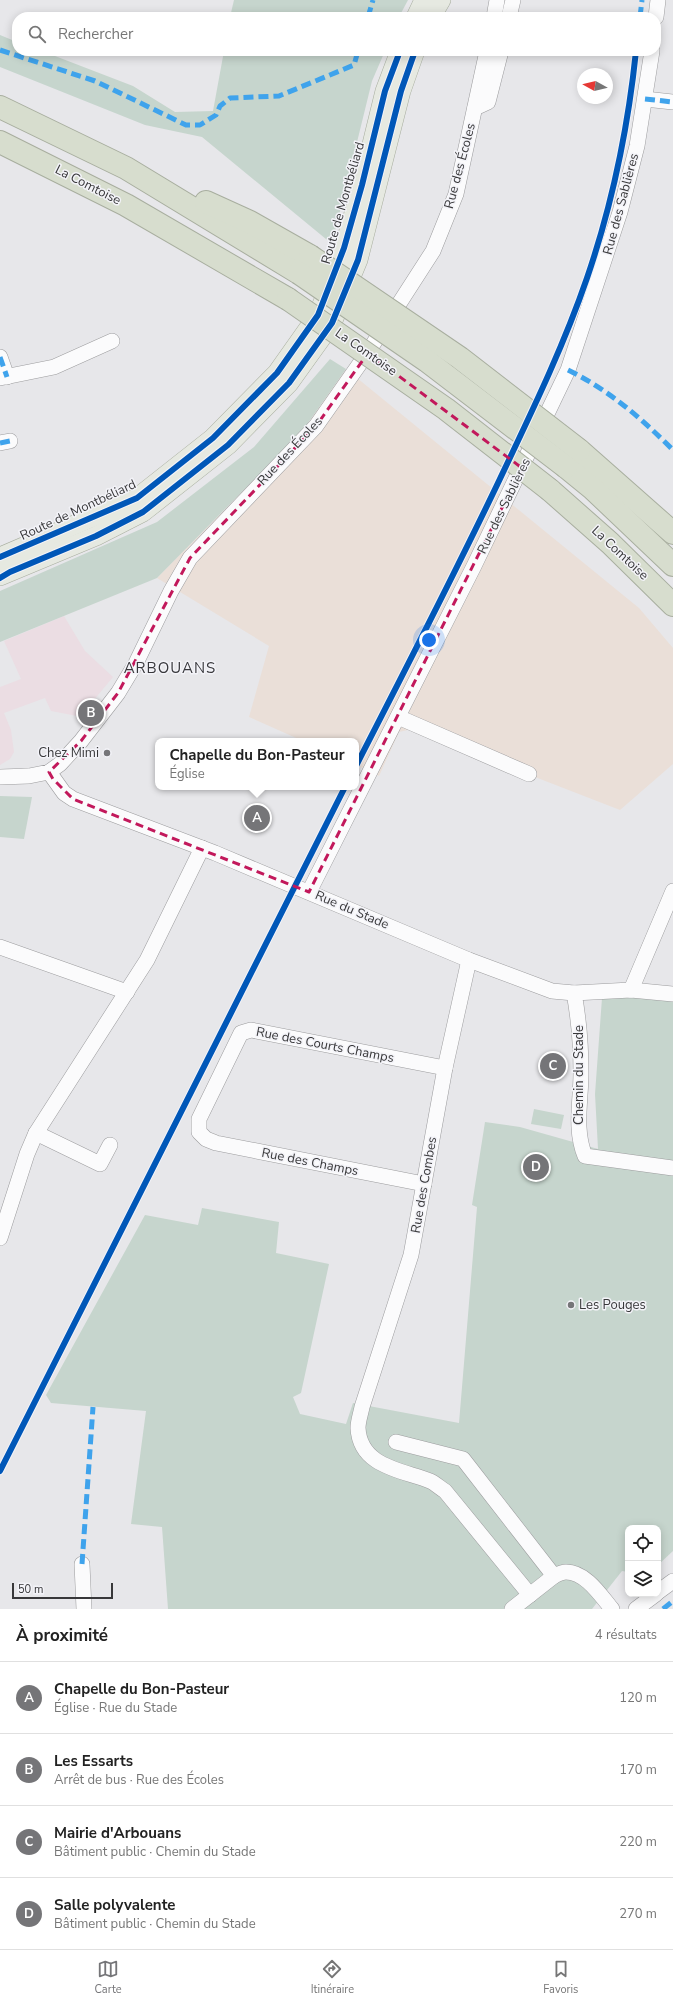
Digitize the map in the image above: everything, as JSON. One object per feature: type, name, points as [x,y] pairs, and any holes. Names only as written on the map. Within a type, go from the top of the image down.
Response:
[{"type":"highway","points":[[0,107],[126,168],[250,222],[304,264],[460,358],[573,459],[673,533]]},
{"type":"highway","name":"La Comtoise","points":[[0,142],[126,205],[288,299],[446,409],[550,490],[610,543],[673,605]]},
{"type":"highway","points":[[573,459],[593,489],[673,565]]},
{"type":"main road","points":[[418,12],[424,0]]},
{"type":"main road","points":[[434,12],[441,0]]},
{"type":"main road","name":"Route de Montbéliard","points":[[0,557],[137,498],[213,438],[277,373],[318,315],[344,248],[362,185],[385,91],[398,56]]},
{"type":"main road","name":"Route de Montbéliard","points":[[0,576],[96,536],[143,512],[228,445],[289,383],[332,323],[358,260],[401,91],[413,56]]},
{"type":"street","points":[[495,12],[497,0]]},
{"type":"street","points":[[510,12],[513,0]]},
{"type":"street","points":[[657,12],[658,0]]},
{"type":"street","name":"Rue des Écoles","points":[[0,777],[29,776],[49,772],[60,764],[81,741],[118,694],[136,663],[171,591],[190,558],[316,426],[373,346],[433,251],[456,194],[486,56]]},
{"type":"street","points":[[475,108],[488,102],[500,56]]},
{"type":"street","name":"Rue des Sablières","points":[[309,892],[537,438],[568,370],[620,212],[637,146],[651,56]]},
{"type":"street","points":[[645,99],[673,102]]},
{"type":"street","points":[[0,357],[3,377],[54,367],[112,341]]},
{"type":"street","points":[[398,716],[529,774]]},
{"type":"street","name":"Rue du Stade","points":[[49,772],[64,793],[73,799],[202,848],[469,960],[552,991],[574,993],[632,990],[673,994]]},
{"type":"street","points":[[0,1238],[27,1154],[36,1133],[147,960],[202,848]]},
{"type":"street","points":[[632,990],[673,891]]},
{"type":"street","points":[[0,947],[127,992]]},
{"type":"street","name":"Rue des Combes","points":[[469,960],[444,1068],[411,1255],[362,1406],[358,1428],[363,1444],[372,1458],[384,1467],[431,1482],[445,1491],[530,1595]]},
{"type":"street","name":"Chemin du Stade","points":[[574,993],[580,1028],[581,1075],[579,1131],[585,1156],[673,1168]]},
{"type":"street","name":"Rue des Courts Champs","points":[[199,1132],[199,1119],[241,1033],[252,1030],[444,1068]]},
{"type":"street","name":"Rue des Champs","points":[[199,1132],[206,1139],[216,1143],[424,1184]]},
{"type":"street","points":[[36,1133],[100,1164],[110,1145]]},
{"type":"street","points":[[396,1442],[463,1459],[554,1576]]},
{"type":"street","points":[[82,1570],[84,1609]]},
{"type":"street","points":[[512,1609],[554,1576],[566,1572],[577,1574],[590,1584],[612,1609]]},
{"type":"street","points":[[661,1590],[673,1581]]},
{"type":"street","points":[[636,1609],[652,1597]]},
{"type":"highlighted area","points":[[368,353],[522,468],[309,892],[73,799],[53,779],[49,772],[81,741],[118,693],[190,558],[316,426]]},
{"type":"shaded area","points":[[234,0],[408,0],[402,12],[231,12]]},
{"type":"shaded area","points":[[0,35],[12,40],[12,56],[55,56],[133,86],[175,112],[213,111],[223,56],[383,56],[372,81],[332,244],[202,137],[145,125],[0,67]]},
{"type":"shaded area","points":[[330,359],[346,369],[303,430],[157,578],[0,642],[0,591],[157,522],[254,447]]},
{"type":"shaded area","points":[[346,369],[639,608],[673,648],[673,764],[620,810],[412,729],[399,732],[379,776],[359,766],[359,738],[296,738],[249,717],[269,646],[157,578],[303,430]]},
{"type":"shaded area","points":[[64,616],[85,651],[113,677],[88,707],[77,716],[51,711],[45,698],[4,713],[11,730],[14,752],[10,759],[0,765],[0,687],[21,679],[4,641]]},
{"type":"shaded area","points":[[0,796],[32,797],[24,839],[0,837]]},
{"type":"shaded area","points":[[632,997],[673,1001],[673,1551],[661,1562],[661,1525],[625,1525],[625,1572],[622,1571],[592,1609],[168,1609],[162,1527],[131,1524],[146,1411],[51,1403],[46,1395],[145,1215],[198,1225],[202,1208],[279,1222],[276,1253],[329,1264],[301,1393],[293,1397],[300,1414],[346,1424],[353,1403],[459,1423],[477,1207],[472,1205],[485,1122],[520,1127],[598,1149],[595,1094],[602,998]]},
{"type":"shaded area","points":[[534,1109],[564,1115],[561,1129],[531,1124]]},
{"type":"marked path","points":[[369,12],[373,0]]},
{"type":"marked path","points":[[641,12],[642,0]]},
{"type":"marked path","points":[[0,50],[12,54]]},
{"type":"marked path","points":[[18,56],[95,81],[186,125],[200,125],[216,115],[220,106],[230,98],[279,96],[354,65],[357,56]]},
{"type":"marked path","points":[[645,99],[673,102]]},
{"type":"marked path","points":[[0,357],[7,377]]},
{"type":"marked path","points":[[568,370],[597,386],[611,396],[649,427],[673,450]]},
{"type":"marked path","points":[[0,443],[10,441]]},
{"type":"marked path","points":[[82,1564],[93,1407]]},
{"type":"marked path","points":[[663,1609],[673,1601]]},
{"type":"cycle path","points":[[0,557],[137,498],[213,438],[277,373],[318,315],[344,248],[362,185],[385,91],[398,56]]},
{"type":"cycle path","points":[[0,578],[10,572],[96,536],[143,512],[228,445],[289,383],[332,323],[358,260],[401,91],[413,56]]},
{"type":"cycle path","points":[[359,760],[433,616],[489,502],[560,349],[587,278],[604,223],[624,137],[635,56]]},
{"type":"cycle path","points":[[0,1471],[343,790]]},
{"type":"place","name":"Les Essarts","points":[[91,713]]},
{"type":"place","name":"Chez Mimi","points":[[107,753]]},
{"type":"place","name":"Chapelle du Bon-Pasteur","points":[[257,818]]},
{"type":"place","name":"Mairie d'Arbouans","points":[[553,1066]]},
{"type":"place","name":"Salle polyvalente","points":[[536,1167]]},
{"type":"place","name":"Les Pouges","points":[[571,1305]]},
{"type":"district","name":"ARBOUANS","points":[[170,668]]}]
